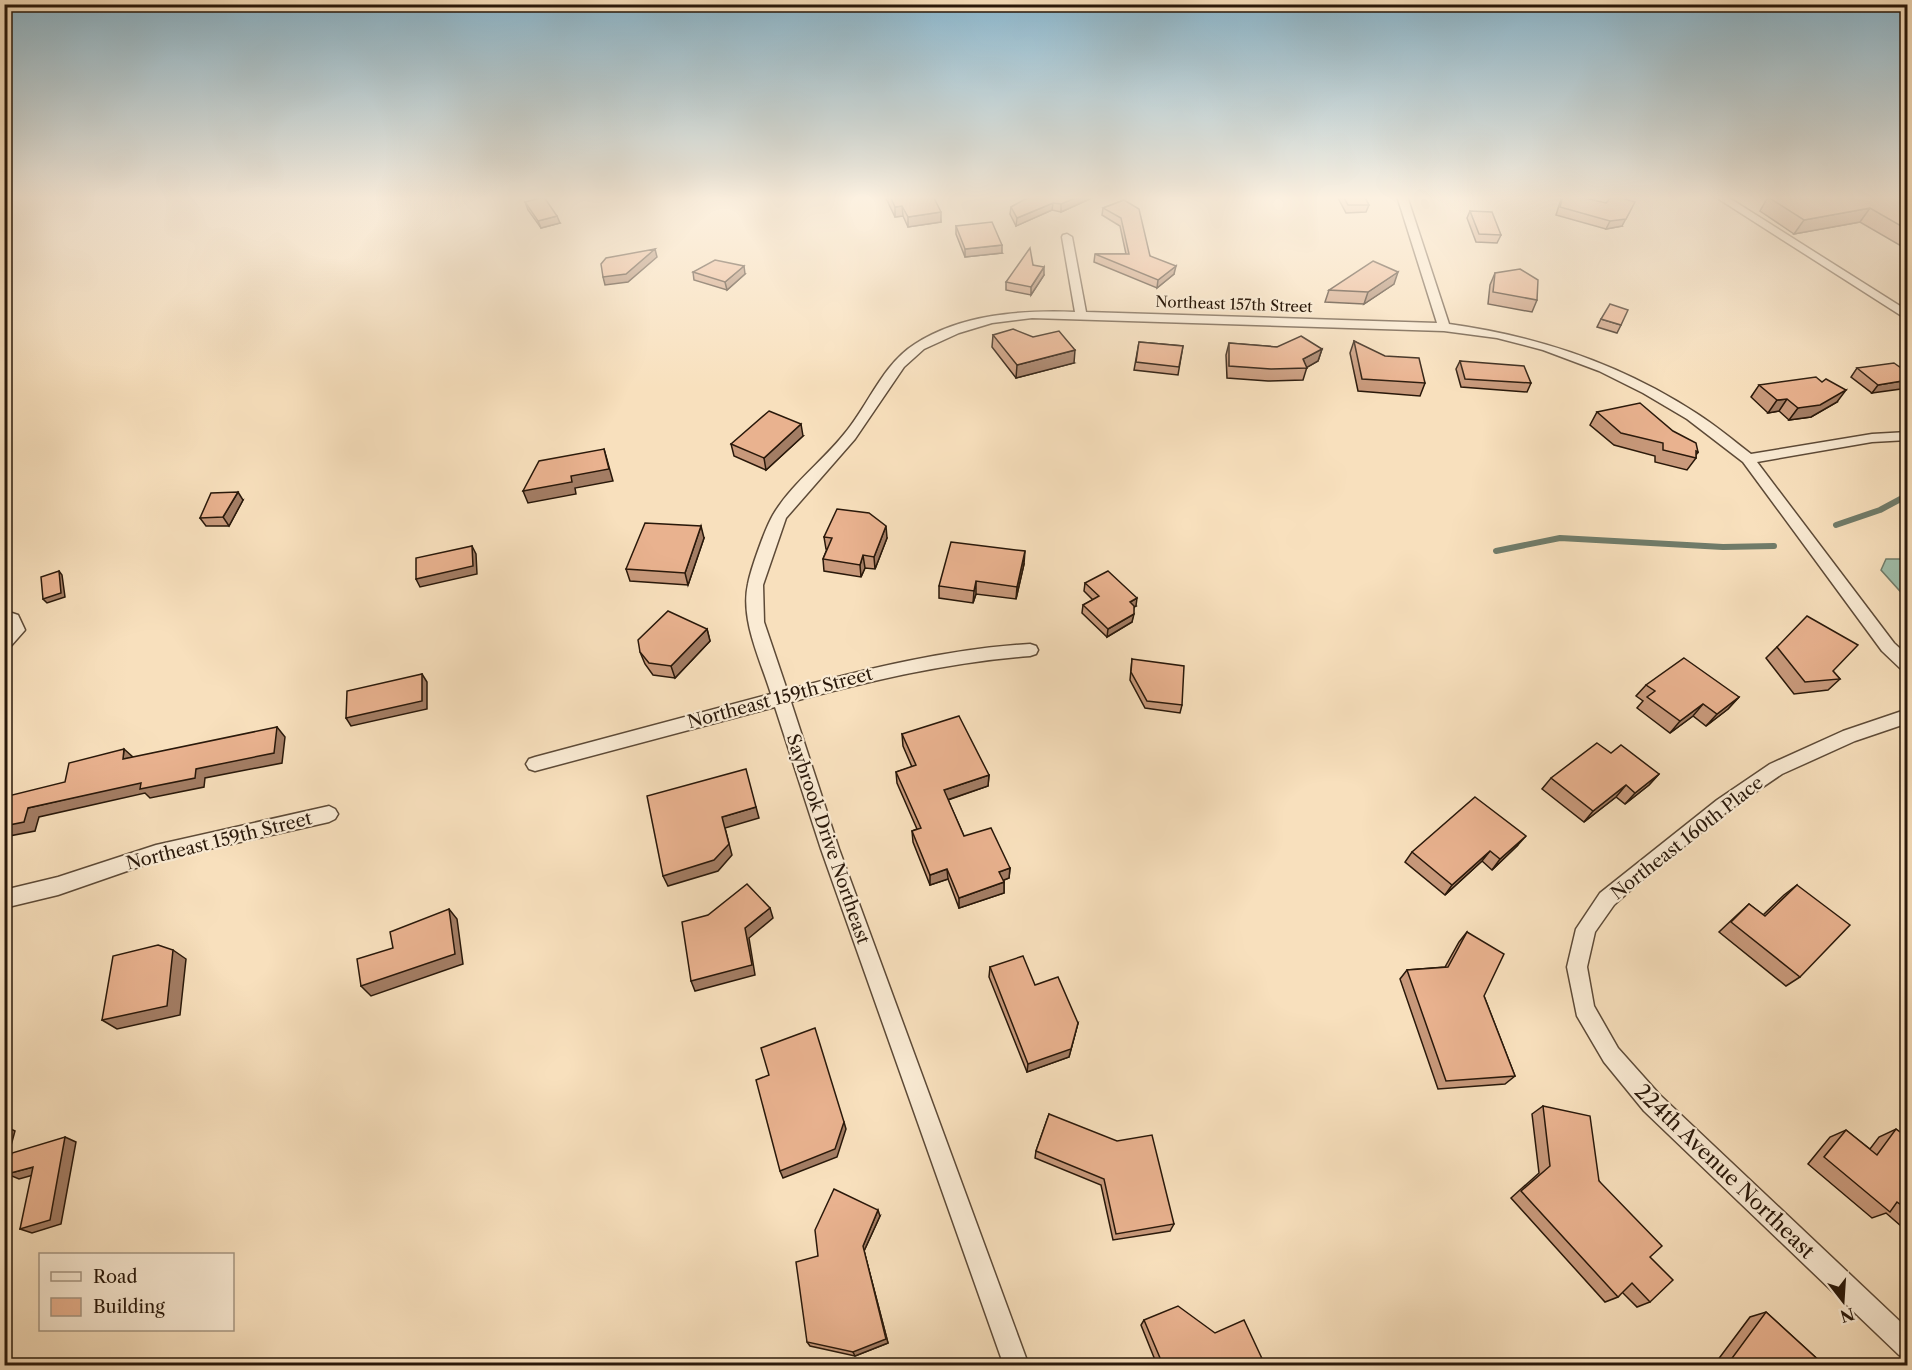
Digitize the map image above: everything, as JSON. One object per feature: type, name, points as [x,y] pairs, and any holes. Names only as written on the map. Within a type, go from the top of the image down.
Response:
[{"type":"street","points":[[1071,260],[1081,315]]},
{"type":"street","points":[[1422,260],[1444,327]]},
{"type":"street","points":[[1820,260],[1908,316]]},
{"type":"street","name":"Northeast 157th Street","points":[[920,346],[955,330],[991,320],[1032,314],[1444,327],[1507,336],[1547,347],[1603,368],[1692,416],[1748,459],[1882,638],[1908,666]]},
{"type":"street","name":"Saybrook Drive Northeast","points":[[920,346],[899,364],[850,436],[809,480],[779,518],[772,530],[755,585],[756,622],[830,849],[1017,1365]]},
{"type":"street","points":[[1748,459],[1872,438],[1908,436]]},
{"type":"street","points":[[4,620],[12,619],[16,630],[4,643]]},
{"type":"street","name":"Northeast 159th Street","points":[[535,764],[888,670],[985,653],[1030,650]]},
{"type":"street","name":"Northeast 160th Place","points":[[1584,1009],[1577,967],[1586,929],[1607,899],[1723,805],[1776,769],[1849,736],[1908,716]]},
{"type":"street","name":"Northeast 159th Street","points":[[4,899],[58,886],[156,853],[329,814]]},
{"type":"street","name":"224th Avenue Northeast","points":[[1584,1009],[1611,1055],[1652,1103],[1908,1346]]},
{"type":"shaded area","points":[[1886,559],[1907,559],[1907,599],[1881,570]]},
{"type":"building","points":[[604,260],[642,260],[626,274],[603,277],[601,264]]},
{"type":"building","points":[[715,260],[744,266],[725,282],[693,272]]},
{"type":"building","points":[[1022,260],[1032,260],[1033,265],[1044,267],[1031,287],[1006,282]]},
{"type":"building","points":[[1109,260],[1160,260],[1176,266],[1158,280]]},
{"type":"building","points":[[1373,261],[1398,272],[1368,292],[1329,290]]},
{"type":"building","points":[[1520,269],[1538,280],[1537,300],[1493,292],[1495,273]]},
{"type":"building","points":[[1610,304],[1628,310],[1621,325],[1601,319]]},
{"type":"building","points":[[1013,329],[1033,337],[1059,331],[1075,350],[1017,365],[993,335]]},
{"type":"building","points":[[1301,336],[1322,349],[1303,359],[1307,368],[1271,369],[1229,366],[1229,343],[1277,347]]},
{"type":"building","points":[[1354,341],[1385,356],[1419,358],[1425,383],[1362,379]]},
{"type":"building","points":[[1139,342],[1183,346],[1179,367],[1136,362]]},
{"type":"building","points":[[1460,361],[1524,366],[1531,383],[1465,379]]},
{"type":"building","points":[[1894,363],[1908,373],[1908,380],[1878,385],[1857,368]]},
{"type":"building","points":[[1816,377],[1822,382],[1826,379],[1846,390],[1820,405],[1798,408],[1787,399],[1777,400],[1759,385]]},
{"type":"building","points":[[1640,403],[1673,431],[1696,443],[1698,452],[1696,451],[1696,458],[1663,450],[1663,443],[1621,433],[1597,412]]},
{"type":"building","points":[[769,411],[801,424],[764,458],[731,444]]},
{"type":"building","points":[[604,449],[609,469],[571,476],[572,482],[523,491],[539,461]]},
{"type":"building","points":[[238,492],[223,517],[200,518],[211,493]]},
{"type":"building","points":[[837,509],[869,513],[886,526],[874,557],[863,555],[860,565],[823,559],[832,538],[824,537]]},
{"type":"building","points":[[645,523],[701,526],[685,573],[626,569]]},
{"type":"building","points":[[951,542],[1025,551],[1017,587],[976,581],[974,591],[939,586]]},
{"type":"building","points":[[472,546],[473,566],[416,579],[416,558]]},
{"type":"building","points":[[59,571],[61,593],[43,599],[41,577]]},
{"type":"building","points":[[1108,571],[1137,598],[1130,602],[1134,606],[1134,614],[1108,629],[1083,605],[1099,596],[1085,583]]},
{"type":"building","points":[[668,611],[707,629],[671,666],[649,663],[640,652],[638,640]]},
{"type":"building","points":[[1807,616],[1858,645],[1833,671],[1840,679],[1805,682],[1777,647]]},
{"type":"building","points":[[1684,658],[1739,697],[1717,714],[1703,704],[1680,721],[1647,697],[1655,691],[1646,685]]},
{"type":"building","points":[[1132,659],[1184,666],[1182,705],[1147,701],[1131,672]]},
{"type":"building","points":[[422,674],[422,701],[346,718],[347,691]]},
{"type":"building","points":[[959,716],[989,775],[944,790],[964,836],[991,828],[1010,868],[999,872],[1004,882],[959,898],[947,869],[930,875],[912,831],[921,828],[896,772],[916,765],[902,734]]},
{"type":"building","points":[[277,727],[274,753],[196,769],[195,778],[140,789],[141,783],[28,808],[24,822],[4,826],[4,797],[65,782],[69,763],[124,749],[123,759]]},
{"type":"building","points":[[1597,743],[1611,753],[1621,745],[1659,774],[1635,793],[1626,785],[1593,811],[1551,778]]},
{"type":"building","points":[[746,769],[756,807],[722,817],[729,844],[714,860],[663,876],[647,796]]},
{"type":"building","points":[[1475,797],[1526,836],[1500,859],[1490,851],[1452,885],[1412,852]]},
{"type":"building","points":[[747,884],[770,908],[745,928],[752,965],[691,981],[682,922],[708,915]]},
{"type":"building","points":[[1797,885],[1850,925],[1800,977],[1731,922],[1749,904],[1765,916]]},
{"type":"building","points":[[449,909],[455,954],[361,986],[357,959],[393,948],[390,932]]},
{"type":"building","points":[[1467,932],[1504,954],[1484,996],[1515,1076],[1446,1081],[1407,970],[1448,967]]},
{"type":"building","points":[[158,945],[173,950],[167,1006],[102,1020],[113,956]]},
{"type":"building","points":[[1023,956],[1035,985],[1058,977],[1078,1023],[1071,1049],[1028,1064],[990,967]]},
{"type":"building","points":[[815,1028],[844,1122],[835,1149],[780,1171],[756,1080],[769,1075],[761,1048]]},
{"type":"building","points":[[1543,1106],[1590,1116],[1599,1181],[1662,1246],[1650,1257],[1673,1280],[1650,1302],[1632,1283],[1618,1297],[1521,1191],[1550,1166]]},
{"type":"building","points":[[1049,1114],[1117,1141],[1152,1135],[1174,1224],[1116,1234],[1104,1179],[1036,1151]]},
{"type":"building","points":[[1896,1129],[1908,1138],[1908,1210],[1897,1202],[1890,1212],[1824,1157],[1846,1130],[1877,1155]]},
{"type":"building","points":[[65,1137],[50,1220],[20,1229],[33,1167],[7,1174],[12,1153]]},
{"type":"building","points":[[834,1189],[878,1210],[863,1246],[886,1339],[853,1352],[807,1342],[796,1262],[818,1256],[815,1230]]},
{"type":"building","points":[[1178,1306],[1215,1333],[1244,1320],[1265,1365],[1163,1365],[1144,1320]]},
{"type":"building","points":[[1766,1312],[1824,1365],[1727,1365]]},
{"type":"waterway","points":[[1836,525],[1880,510],[1908,495]]},
{"type":"waterway","points":[[1496,551],[1560,538],[1723,547],[1774,546]]}]
